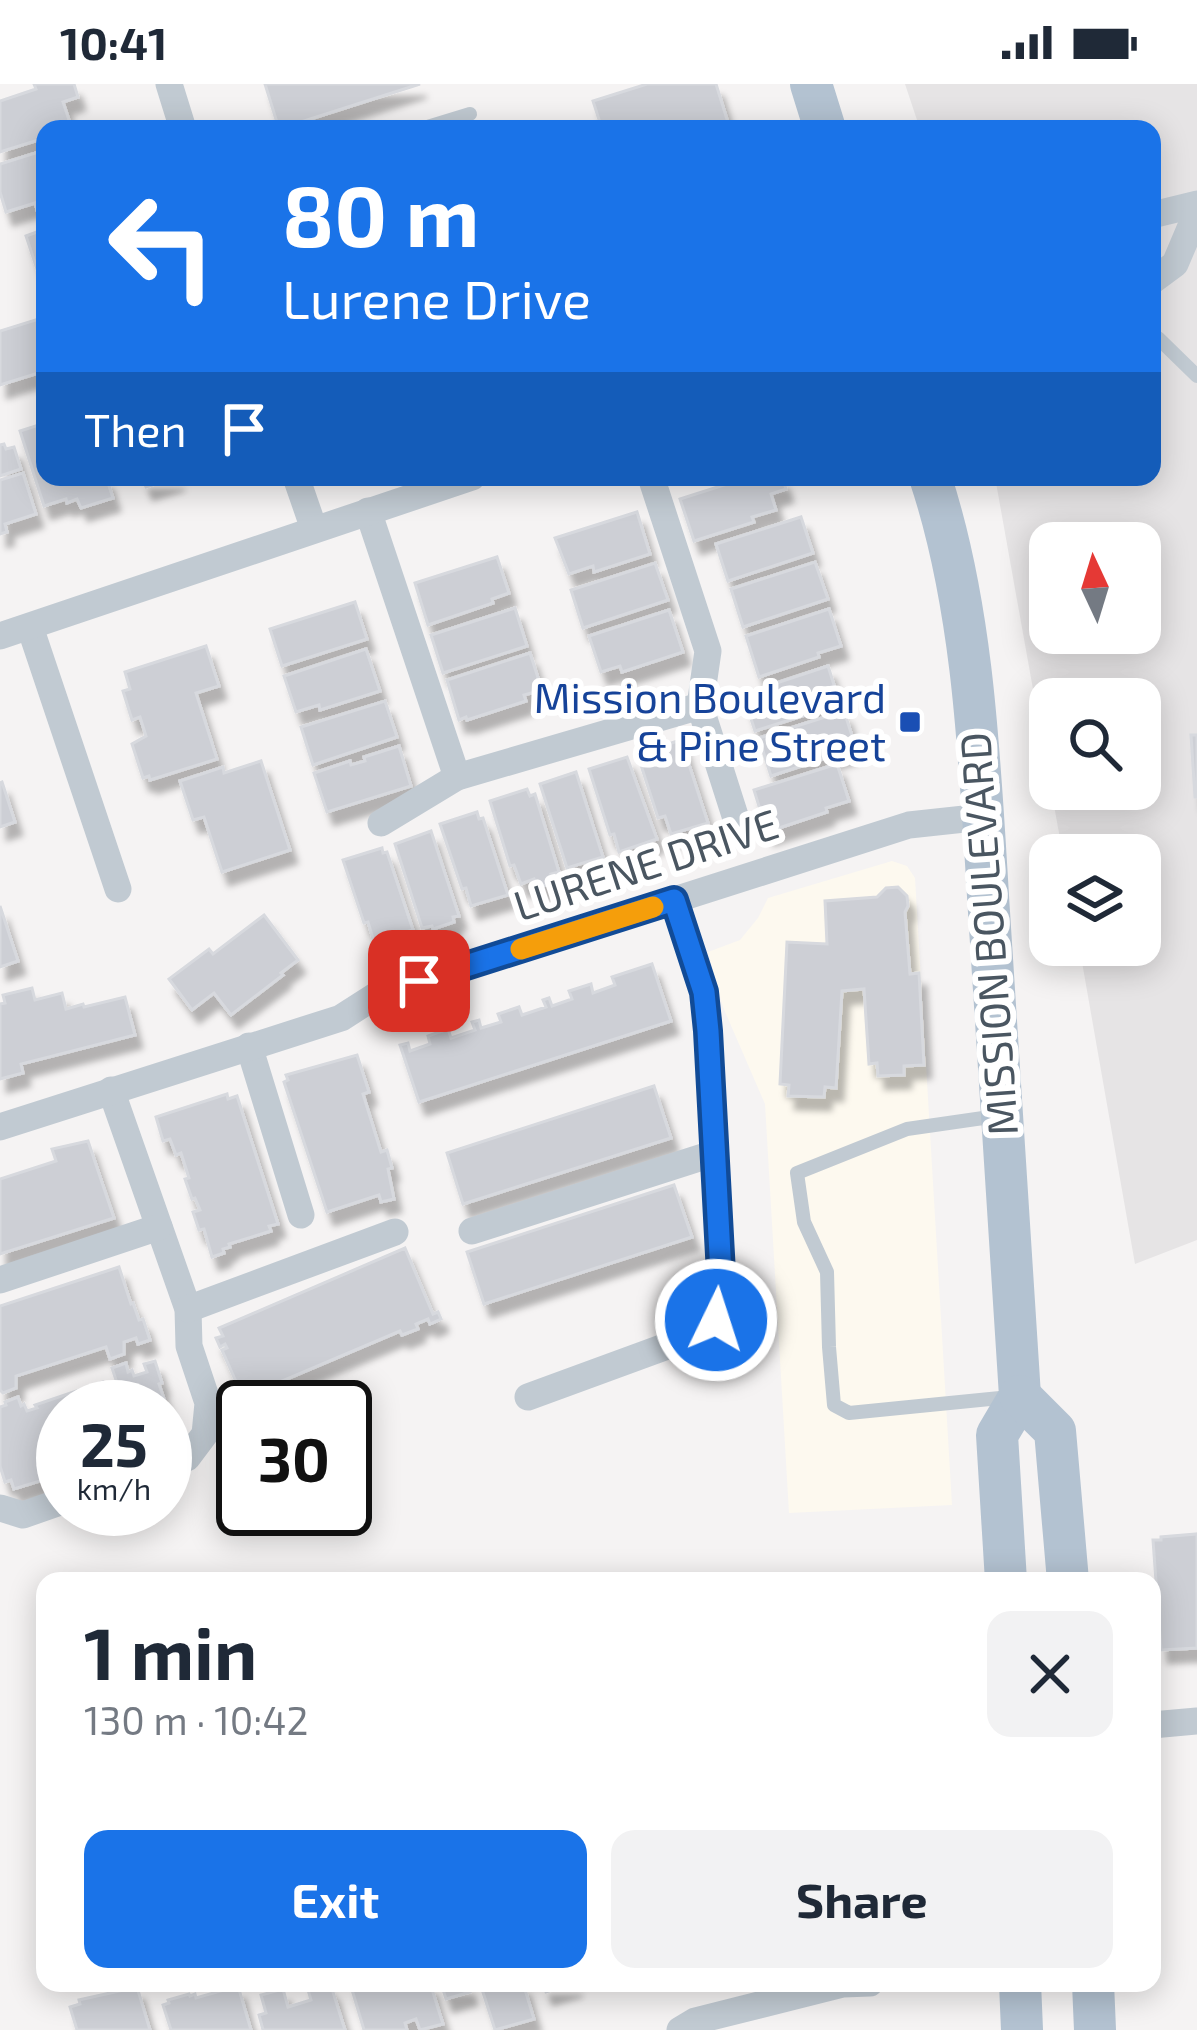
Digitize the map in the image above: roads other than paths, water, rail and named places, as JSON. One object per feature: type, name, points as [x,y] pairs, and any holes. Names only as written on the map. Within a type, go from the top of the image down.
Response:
[{"type":"main road","points":[[811,84],[822,120]]},
{"type":"main road","name":"MISSION BOULEVARD","points":[[934,486],[966,634],[983,817],[1020,1396],[997,1435],[1005,1572]]},
{"type":"main road","points":[[1020,1396],[1055,1431],[1067,1572]]},
{"type":"main road","points":[[1020,1992],[1022,2030]]},
{"type":"main road","points":[[1093,1992],[1095,2030]]},
{"type":"street","points":[[169,84],[180,120]]},
{"type":"street","points":[[1161,214],[1197,208]]},
{"type":"street","points":[[1161,274],[1175,264],[1197,208]]},
{"type":"street","points":[[299,486],[314,529]]},
{"type":"street","points":[[0,636],[445,486]]},
{"type":"street","points":[[654,486],[709,651],[700,706],[738,825]]},
{"type":"street","points":[[368,512],[458,777]]},
{"type":"street","points":[[30,627],[118,890]]},
{"type":"street","points":[[381,823],[458,777],[700,706]]},
{"type":"street","name":"LURENE DRIVE","points":[[0,1127],[341,1018],[377,995],[909,825],[983,817]]},
{"type":"street","points":[[528,1396],[689,1339],[716,1320],[722,1292],[704,992],[674,900]]},
{"type":"street","points":[[249,1046],[302,1215]]},
{"type":"street","points":[[111,1090],[188,1309],[189,1346],[208,1402],[205,1434],[192,1451]]},
{"type":"street","points":[[472,1232],[715,1153]]},
{"type":"street","points":[[0,1280],[159,1227]]},
{"type":"street","points":[[188,1309],[395,1232]]},
{"type":"street","points":[[0,1508],[22,1515],[36,1510]]},
{"type":"street","points":[[1161,1724],[1197,1721]]},
{"type":"street","points":[[680,2030],[695,2021],[810,1992]]},
{"type":"lane","points":[[450,120],[470,114]]},
{"type":"lane","points":[[1161,341],[1197,376]]},
{"type":"lane","points":[[1002,1115],[908,1129],[797,1173],[804,1222],[827,1273],[834,1405],[849,1414],[1020,1396]]},
{"type":"place","name":"Mission Boulevard & Pine Street","points":[[910,722]]}]
